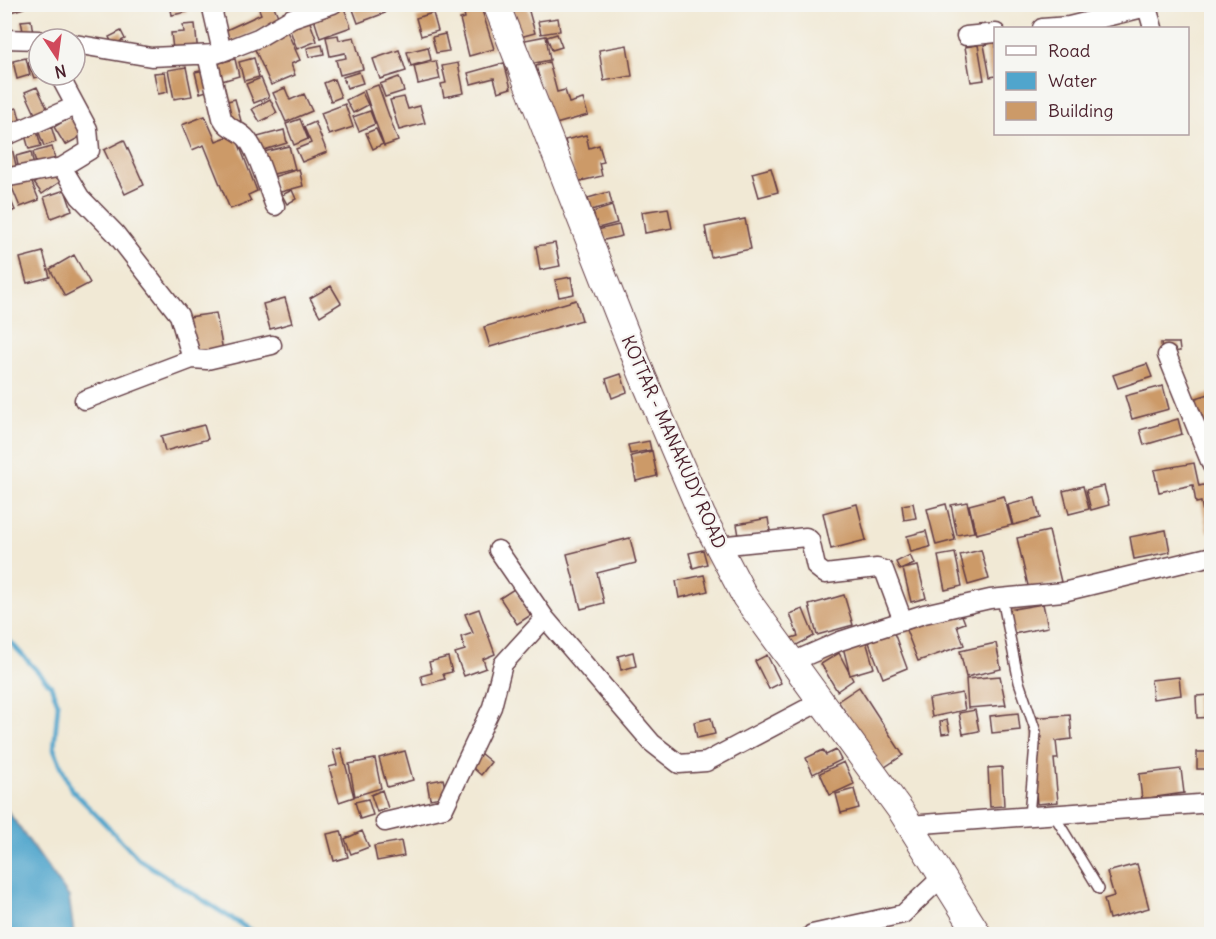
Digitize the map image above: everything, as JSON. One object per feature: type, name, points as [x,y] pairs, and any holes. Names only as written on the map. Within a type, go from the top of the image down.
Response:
[{"type":"main road","name":"KOTTAR - MANAKUDY ROAD","points":[[496,4],[643,378],[702,515],[718,546],[745,597],[909,825],[978,934]]},
{"type":"street","points":[[211,4],[222,118],[226,127],[240,134],[249,144],[275,206]]},
{"type":"street","points":[[87,46],[151,57],[215,54],[258,38],[292,18],[333,4]]},
{"type":"street","points":[[1070,27],[1147,6],[1153,27]]},
{"type":"street","points":[[966,36],[994,33]]},
{"type":"street","points":[[4,39],[27,40]]},
{"type":"street","points":[[4,178],[62,167],[90,150],[88,129],[65,87]]},
{"type":"street","points":[[4,136],[75,106]]},
{"type":"street","points":[[62,167],[80,197],[115,233],[179,315],[192,359]]},
{"type":"street","points":[[84,400],[192,359],[207,360],[272,345]]},
{"type":"street","points":[[1167,355],[1212,466]]},
{"type":"street","points":[[718,546],[806,537],[810,540],[816,567],[825,574],[877,568],[884,570],[903,621]]},
{"type":"street","points":[[498,550],[545,618],[652,743],[679,764],[706,762],[821,700]]},
{"type":"street","points":[[792,662],[840,641],[903,621],[1002,598],[1063,592],[1212,556]]},
{"type":"street","points":[[385,822],[444,808],[492,706],[503,664],[545,618]]},
{"type":"street","points":[[909,825],[1212,803]]},
{"type":"street","points":[[812,934],[903,915],[942,877]]},
{"type":"lane","points":[[1002,598],[1019,682],[1036,732],[1029,816]]},
{"type":"lane","points":[[1054,815],[1099,889]]},
{"type":"water","points":[[4,806],[69,897],[74,934],[5,934]]},
{"type":"building","points":[[5,4],[23,4],[24,8],[7,13]]},
{"type":"building","points":[[170,4],[186,4],[187,12],[172,15]]},
{"type":"building","points":[[257,4],[273,4],[280,21],[227,44],[222,32],[261,14]]},
{"type":"building","points":[[351,4],[382,4],[385,13],[358,23]]},
{"type":"building","points":[[462,4],[480,4],[494,49],[469,56],[460,19],[465,18]]},
{"type":"building","points":[[511,4],[527,4],[535,33],[520,37]]},
{"type":"building","points":[[343,5],[351,27],[320,38],[313,16]]},
{"type":"building","points":[[433,13],[438,31],[421,36],[416,18]]},
{"type":"building","points":[[308,17],[317,41],[297,49],[288,25]]},
{"type":"building","points":[[558,18],[560,31],[541,34],[538,21]]},
{"type":"building","points":[[31,20],[32,27],[27,27],[27,35],[24,36],[21,21]]},
{"type":"building","points":[[195,24],[198,54],[174,57],[171,33],[184,32],[183,25]]},
{"type":"building","points":[[286,29],[300,60],[291,64],[295,75],[271,85],[253,45]]},
{"type":"building","points":[[121,31],[125,39],[113,45],[109,37]]},
{"type":"building","points":[[445,34],[449,51],[436,53],[432,37]]},
{"type":"building","points":[[557,34],[562,47],[552,50],[547,37]]},
{"type":"building","points":[[338,35],[339,40],[354,37],[363,69],[340,75],[336,60],[346,58],[345,53],[330,56],[326,37]]},
{"type":"building","points":[[546,36],[550,60],[530,64],[525,40]]},
{"type":"building","points":[[994,42],[994,76],[990,77],[984,45]]},
{"type":"building","points":[[322,45],[324,54],[309,57],[307,48]]},
{"type":"building","points":[[627,45],[632,76],[604,81],[599,50]]},
{"type":"building","points":[[978,45],[984,80],[971,82],[965,47]]},
{"type":"building","points":[[428,47],[431,60],[411,66],[407,52]]},
{"type":"building","points":[[399,50],[406,71],[380,79],[373,59]]},
{"type":"building","points":[[26,58],[27,76],[17,79],[13,61]]},
{"type":"building","points":[[254,58],[259,77],[244,81],[239,62]]},
{"type":"building","points":[[235,59],[239,76],[222,81],[218,63]]},
{"type":"building","points":[[436,61],[440,79],[418,84],[414,66]]},
{"type":"building","points":[[549,62],[557,92],[565,90],[569,103],[583,99],[588,115],[552,125],[536,66]]},
{"type":"building","points":[[458,63],[464,93],[444,97],[441,84],[446,83],[442,66]]},
{"type":"building","points":[[504,63],[511,88],[498,92],[494,78],[471,84],[468,73]]},
{"type":"building","points":[[186,67],[192,96],[174,99],[168,70]]},
{"type":"building","points":[[205,70],[210,90],[200,93],[195,72]]},
{"type":"building","points":[[165,72],[168,92],[158,94],[154,73]]},
{"type":"building","points":[[359,72],[363,83],[347,88],[343,77]]},
{"type":"building","points":[[399,77],[404,91],[385,97],[380,84]]},
{"type":"building","points":[[261,78],[269,97],[254,103],[246,84]]},
{"type":"building","points":[[334,79],[341,97],[331,101],[324,83]]},
{"type":"building","points":[[378,85],[398,141],[384,146],[364,90]]},
{"type":"building","points":[[37,87],[48,110],[36,116],[25,92]]},
{"type":"building","points":[[285,88],[290,100],[304,94],[312,111],[286,122],[273,93]]},
{"type":"building","points":[[362,92],[368,105],[353,113],[346,100]]},
{"type":"building","points":[[404,97],[408,109],[420,106],[425,123],[399,130],[390,100]]},
{"type":"building","points":[[235,99],[241,121],[227,125],[221,103]]},
{"type":"building","points":[[270,99],[277,113],[260,122],[252,109]]},
{"type":"building","points":[[345,104],[353,127],[329,135],[321,113]]},
{"type":"building","points":[[17,108],[22,127],[4,131],[4,112]]},
{"type":"building","points":[[370,111],[375,124],[359,131],[353,117]]},
{"type":"building","points":[[205,116],[216,141],[235,134],[257,191],[248,195],[251,201],[230,209],[204,145],[192,150],[182,125]]},
{"type":"building","points":[[71,117],[82,136],[65,145],[54,127]]},
{"type":"building","points":[[300,119],[308,139],[294,145],[286,124]]},
{"type":"building","points":[[315,122],[327,152],[302,162],[296,149],[311,143],[304,127]]},
{"type":"building","points":[[51,126],[56,142],[44,146],[38,130]]},
{"type":"building","points":[[376,129],[383,144],[373,149],[366,133]]},
{"type":"building","points":[[284,130],[287,143],[254,153],[250,139]]},
{"type":"building","points":[[37,131],[41,146],[29,149],[25,135]]},
{"type":"building","points":[[586,135],[589,148],[599,145],[604,162],[599,163],[602,176],[576,182],[565,140]]},
{"type":"building","points":[[124,140],[144,185],[125,194],[104,150]]},
{"type":"building","points":[[289,146],[295,169],[265,176],[259,153]]},
{"type":"building","points":[[52,147],[55,159],[36,164],[33,152]]},
{"type":"building","points":[[12,148],[17,170],[4,173],[4,150]]},
{"type":"building","points":[[31,152],[34,167],[19,170],[16,156]]},
{"type":"building","points":[[771,168],[778,192],[759,197],[752,173]]},
{"type":"building","points":[[299,169],[303,186],[277,193],[273,177]]},
{"type":"building","points":[[54,170],[61,181],[42,194],[34,183]]},
{"type":"building","points":[[30,178],[39,200],[20,207],[11,185]]},
{"type":"building","points":[[4,185],[15,210],[4,215]]},
{"type":"building","points":[[65,190],[72,210],[51,218],[44,197]]},
{"type":"building","points":[[292,190],[296,199],[287,204],[282,195]]},
{"type":"building","points":[[609,192],[612,204],[591,210],[588,198]]},
{"type":"building","points":[[612,206],[617,223],[598,228],[593,212]]},
{"type":"building","points":[[668,208],[672,228],[645,233],[642,212]]},
{"type":"building","points":[[745,219],[751,249],[711,257],[705,227]]},
{"type":"building","points":[[619,225],[622,236],[600,241],[597,230]]},
{"type":"building","points":[[555,243],[560,266],[540,270],[536,246]]},
{"type":"building","points":[[43,252],[50,277],[27,283],[20,258]]},
{"type":"building","points":[[74,255],[90,283],[65,296],[50,269]]},
{"type":"building","points":[[571,277],[574,294],[559,297],[555,280]]},
{"type":"building","points":[[331,286],[341,303],[320,316],[310,298]]},
{"type":"building","points":[[285,298],[292,323],[270,329],[263,304]]},
{"type":"building","points":[[576,300],[582,320],[490,347],[484,327]]},
{"type":"building","points":[[216,313],[223,351],[196,356],[189,317]]},
{"type":"building","points":[[1161,343],[1179,343],[1180,351],[1162,352]]},
{"type":"building","points":[[1147,364],[1152,377],[1118,388],[1113,375]]},
{"type":"building","points":[[621,374],[627,392],[612,398],[606,379]]},
{"type":"building","points":[[1163,386],[1169,409],[1132,419],[1125,396]]},
{"type":"building","points":[[1212,393],[1212,427],[1202,430],[1193,399]]},
{"type":"building","points":[[1178,419],[1182,434],[1144,445],[1140,430]]},
{"type":"building","points":[[204,425],[208,439],[165,451],[161,436]]},
{"type":"building","points":[[649,441],[651,450],[630,454],[628,445]]},
{"type":"building","points":[[652,451],[657,476],[636,481],[631,456]]},
{"type":"building","points":[[1194,463],[1199,486],[1212,483],[1212,532],[1207,532],[1201,502],[1196,503],[1193,485],[1159,492],[1154,470]]},
{"type":"building","points":[[1083,486],[1089,509],[1069,514],[1063,491]]},
{"type":"building","points":[[1104,486],[1109,505],[1091,510],[1086,490]]},
{"type":"building","points":[[1004,496],[1012,525],[976,534],[969,505]]},
{"type":"building","points":[[1035,498],[1040,518],[1013,525],[1008,505]]},
{"type":"building","points":[[967,502],[974,532],[957,535],[951,505]]},
{"type":"building","points":[[913,503],[916,518],[904,520],[902,505]]},
{"type":"building","points":[[857,504],[866,540],[831,549],[823,513]]},
{"type":"building","points":[[946,504],[955,540],[936,545],[927,509]]},
{"type":"building","points":[[768,518],[770,531],[739,536],[737,524]]},
{"type":"building","points":[[1166,530],[1170,552],[1134,559],[1130,537]]},
{"type":"building","points":[[926,531],[930,547],[911,552],[907,536]]},
{"type":"building","points":[[1049,531],[1061,582],[1029,590],[1017,538]]},
{"type":"building","points":[[630,538],[636,563],[597,573],[604,603],[581,609],[567,554]]},
{"type":"building","points":[[703,550],[707,564],[693,568],[689,553]]},
{"type":"building","points":[[981,550],[989,579],[968,585],[960,555]]},
{"type":"building","points":[[955,553],[962,586],[945,590],[938,556]]},
{"type":"building","points":[[910,555],[914,564],[900,570],[896,562]]},
{"type":"building","points":[[918,566],[926,598],[911,602],[903,569]]},
{"type":"building","points":[[704,575],[708,591],[679,598],[676,581]]},
{"type":"building","points":[[514,589],[531,615],[517,624],[500,598]]},
{"type":"building","points":[[844,595],[853,625],[817,635],[809,605]]},
{"type":"building","points":[[1043,604],[1048,627],[1013,634],[1008,610]]},
{"type":"building","points":[[479,609],[495,654],[483,659],[486,668],[464,676],[455,653],[465,650],[461,637],[473,633],[465,614]]},
{"type":"building","points":[[803,609],[814,636],[791,648],[788,639],[798,636],[790,614]]},
{"type":"building","points":[[960,610],[965,623],[957,626],[964,645],[918,661],[906,630]]},
{"type":"building","points":[[893,630],[907,668],[883,678],[868,640]]},
{"type":"building","points":[[866,641],[874,668],[850,675],[843,647]]},
{"type":"building","points":[[996,643],[1001,669],[966,677],[960,651]]},
{"type":"building","points":[[633,652],[636,666],[621,670],[618,656]]},
{"type":"building","points":[[839,653],[853,680],[837,691],[821,664]]},
{"type":"building","points":[[767,655],[781,683],[769,689],[755,661]]},
{"type":"building","points":[[448,657],[452,672],[443,674],[445,679],[423,685],[421,676],[432,673],[429,662]]},
{"type":"building","points":[[1000,676],[1006,705],[968,708],[966,679]]},
{"type":"building","points":[[1179,677],[1181,695],[1153,699],[1151,680]]},
{"type":"building","points":[[859,687],[903,755],[882,769],[838,701]]},
{"type":"building","points":[[962,693],[965,710],[932,717],[929,699]]},
{"type":"building","points":[[1212,695],[1212,717],[1197,718],[1196,696]]},
{"type":"building","points":[[975,710],[979,731],[963,734],[959,713]]},
{"type":"building","points":[[1018,713],[1020,730],[992,733],[990,716]]},
{"type":"building","points":[[1070,715],[1072,739],[1056,741],[1058,759],[1054,759],[1058,802],[1037,804],[1029,718]]},
{"type":"building","points":[[711,718],[715,734],[697,738],[694,722]]},
{"type":"building","points":[[947,720],[950,733],[942,734],[940,722]]},
{"type":"building","points":[[341,748],[354,797],[339,802],[329,767],[337,765],[333,750]]},
{"type":"building","points":[[475,749],[491,762],[481,775],[465,761]]},
{"type":"building","points":[[823,750],[826,755],[836,750],[841,760],[813,774],[806,758]]},
{"type":"building","points":[[405,751],[413,780],[387,787],[379,758]]},
{"type":"building","points":[[1197,752],[1212,752],[1212,769],[1197,769]]},
{"type":"building","points":[[375,759],[381,788],[355,796],[349,764]]},
{"type":"building","points":[[844,762],[854,784],[830,795],[820,773]]},
{"type":"building","points":[[1002,767],[1004,806],[990,807],[988,768]]},
{"type":"building","points":[[1181,769],[1184,793],[1142,799],[1139,774]]},
{"type":"building","points":[[443,779],[447,796],[430,799],[427,782]]},
{"type":"building","points":[[854,789],[859,808],[841,813],[836,794]]},
{"type":"building","points":[[382,790],[388,808],[377,812],[371,795]]},
{"type":"building","points":[[368,799],[373,815],[360,819],[355,802]]},
{"type":"building","points":[[341,831],[348,857],[334,861],[327,834]]},
{"type":"building","points":[[362,831],[369,847],[351,854],[345,839]]},
{"type":"building","points":[[401,841],[404,856],[377,861],[374,846]]},
{"type":"building","points":[[1137,864],[1149,908],[1109,919],[1104,899],[1114,896],[1107,872]]},
{"type":"waterway","points":[[4,635],[51,686],[58,704],[54,749],[71,789],[140,860],[256,934]]}]
